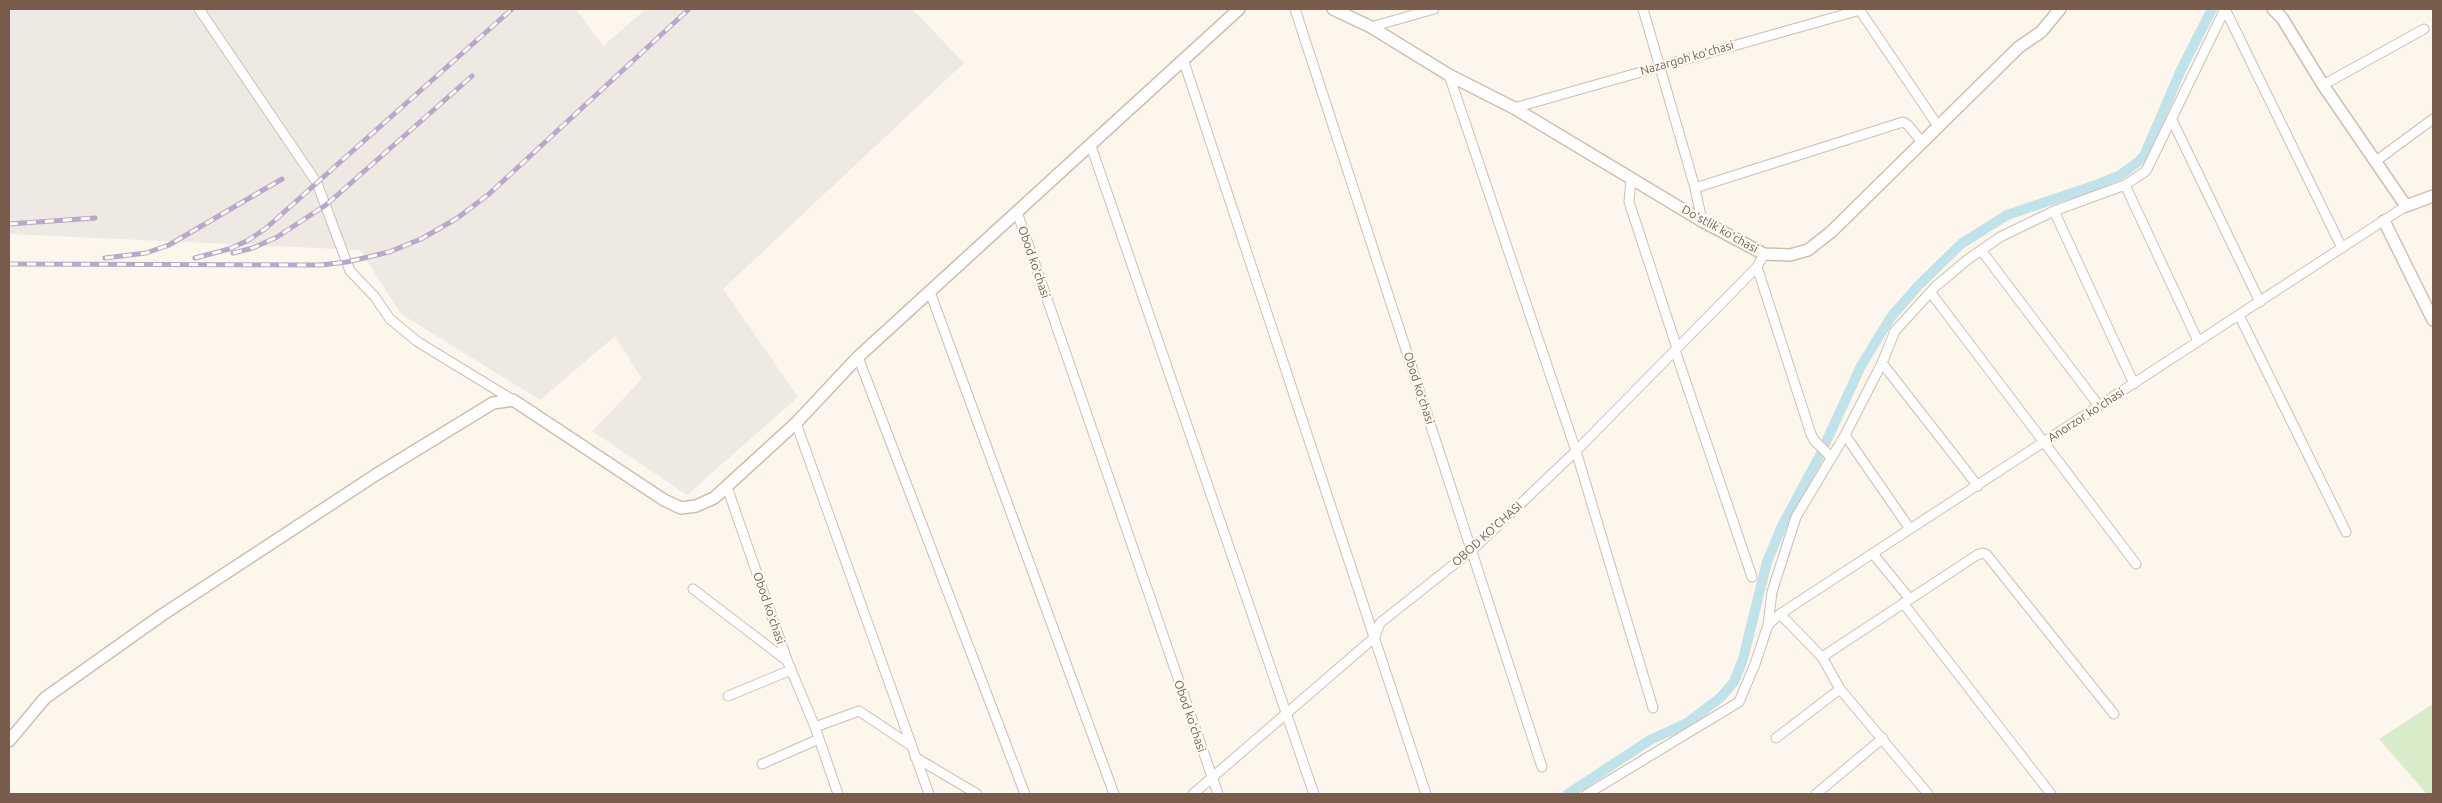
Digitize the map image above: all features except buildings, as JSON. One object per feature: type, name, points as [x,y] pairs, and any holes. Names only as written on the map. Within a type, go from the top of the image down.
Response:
[{"type":"street","points":[[199,9],[317,183],[350,271],[375,297],[390,319],[418,342],[513,400],[664,500],[681,508],[696,506],[714,498],[727,487],[796,423],[858,357],[1239,9]]},
{"type":"street","name":"Obod koʻchasi","points":[[1296,9],[1542,766]]},
{"type":"street","name":"Doʻstlik koʻchasi","points":[[1333,9],[1371,27],[1449,75],[1514,108],[1702,221],[1764,254],[1790,256],[1808,250],[1831,232],[2019,47],[2041,32],[2060,9]]},
{"type":"street","points":[[1371,27],[1434,9]]},
{"type":"street","points":[[1643,9],[1702,221]]},
{"type":"street","points":[[1860,9],[1938,126]]},
{"type":"street","name":"Nazargoh koʻchasi","points":[[1514,108],[1860,9]]},
{"type":"street","points":[[1587,794],[1740,702],[1768,625],[1772,592],[1796,516],[1845,435],[1882,363],[1895,331],[1942,281],[2000,236],[2054,211],[2125,185],[2146,171],[2172,120],[2184,88],[2225,9],[2342,248]]},
{"type":"street","points":[[2272,9],[2282,18],[2323,85],[2406,206],[2433,196]]},
{"type":"street","points":[[2323,85],[2424,29]]},
{"type":"street","points":[[1183,59],[1426,794]]},
{"type":"street","points":[[1449,75],[1576,451],[1653,708]]},
{"type":"street","points":[[2376,161],[2433,119]]},
{"type":"street","points":[[2172,120],[2260,302]]},
{"type":"street","points":[[1694,188],[1903,122],[1908,125],[1921,142]]},
{"type":"street","points":[[1091,146],[1314,794]]},
{"type":"street","points":[[1631,179],[1629,202],[1752,577]]},
{"type":"street","points":[[2125,185],[2198,341]]},
{"type":"street","name":"Anorzor koʻchasi","points":[[1768,625],[1780,614],[2406,206]]},
{"type":"street","points":[[2054,211],[2134,384]]},
{"type":"street","name":"Obod koʻchasi","points":[[1016,212],[1218,794]]},
{"type":"street","points":[[2384,221],[2433,320]]},
{"type":"street","points":[[1982,250],[2099,406]]},
{"type":"street","name":"OBOD KO'CHASI","points":[[1193,794],[1375,637],[1380,623],[1472,550],[1576,451],[1757,267],[1764,254]]},
{"type":"street","points":[[1757,267],[1814,440],[1831,457]]},
{"type":"street","points":[[930,292],[1114,794]]},
{"type":"street","points":[[1931,293],[2136,564]]},
{"type":"street","points":[[2239,315],[2346,532]]},
{"type":"street","points":[[858,357],[1025,794]]},
{"type":"street","points":[[1882,363],[1978,486]]},
{"type":"street","points":[[9,742],[45,698],[162,615],[394,464],[494,403],[513,400]]},
{"type":"street","points":[[796,423],[914,757],[929,794]]},
{"type":"street","points":[[1845,435],[1910,529]]},
{"type":"street","name":"Obod koʻchasi","points":[[727,487],[787,660],[815,727],[838,794]]},
{"type":"street","points":[[1873,554],[2051,794]]},
{"type":"street","points":[[1822,657],[1977,555],[1987,555],[2114,714]]},
{"type":"street","points":[[692,589],[787,660]]},
{"type":"street","points":[[1780,614],[1822,657],[1840,689],[1928,794]]},
{"type":"street","points":[[728,696],[791,670]]},
{"type":"street","points":[[1776,738],[1840,689]]},
{"type":"street","points":[[815,727],[859,711],[910,745]]},
{"type":"street","points":[[1816,794],[1883,738]]},
{"type":"street","points":[[762,764],[819,739]]},
{"type":"street","points":[[914,757],[977,794]]},
{"type":"shaded area","points":[[9,9],[576,9],[603,46],[646,9],[912,9],[964,63],[723,289],[798,397],[687,495],[592,431],[642,379],[615,336],[540,400],[401,314],[360,250],[9,234]]},
{"type":"green space","points":[[2433,704],[2433,794],[2427,794],[2379,739]]},
{"type":"waterway","points":[[1568,794],[1650,740],[1687,723],[1720,698],[1734,682],[1743,659],[1767,562],[1782,526],[1820,455],[1861,366],[1891,317],[1918,286],[1961,244],[2007,215],[2096,185],[2120,175],[2138,162],[2144,156],[2181,70],[2212,9]]},
{"type":"railway","points":[[195,258],[229,249],[247,241],[265,229],[512,9]]},
{"type":"railway","points":[[9,264],[321,265],[347,262],[389,252],[421,239],[456,219],[489,194],[689,9]]},
{"type":"railway","points":[[233,253],[253,248],[277,237],[326,205],[472,76]]},
{"type":"railway","points":[[105,258],[146,253],[169,245],[282,179]]},
{"type":"railway","points":[[9,224],[95,218]]}]
